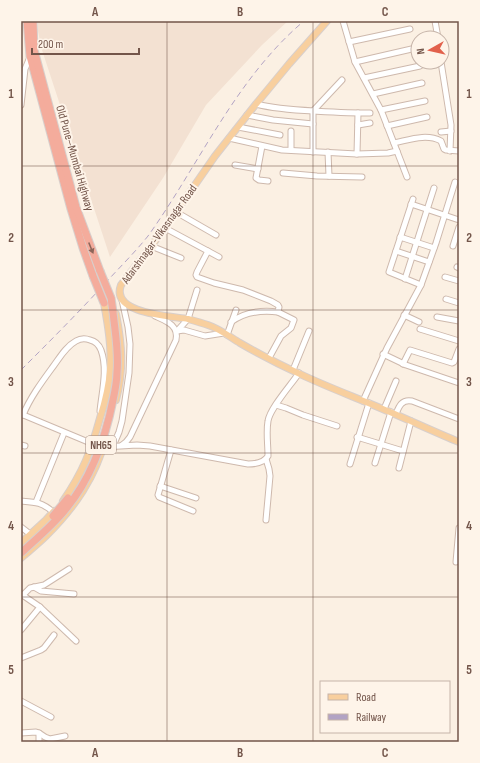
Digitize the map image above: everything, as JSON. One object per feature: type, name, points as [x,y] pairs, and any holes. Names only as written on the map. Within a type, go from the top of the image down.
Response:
[{"type":"highway","name":"Old Pune–Mumbai Highway","points":[[27,21],[32,53],[56,153],[80,236],[93,276],[104,303]]},
{"type":"highway","name":"Old Pune–Mumbai Highway","points":[[33,21],[32,53],[76,208],[111,298]]},
{"type":"highway","name":"NH65","points":[[21,547],[55,515],[67,501],[78,486],[94,451],[106,414],[114,369],[111,298]]},
{"type":"highway","name":"NH65","points":[[21,553],[65,510],[80,490],[96,460],[112,407],[117,374],[117,348],[111,312],[104,303]]},
{"type":"main road","name":"Adarshnagar-Vikasnagar Road","points":[[327,21],[229,138],[204,171],[165,228],[121,285],[119,290],[122,298],[137,310],[188,319],[216,328],[240,343],[296,372],[459,442]]},
{"type":"main road","points":[[21,558],[62,520],[73,506],[90,480],[104,446],[118,393],[122,370],[122,348],[115,308],[111,298]]},
{"type":"main road","points":[[21,543],[53,512],[67,495],[86,463],[93,444],[106,397],[110,370],[110,350],[104,303]]},
{"type":"street","points":[[343,21],[355,62],[381,110],[394,143],[392,152],[407,177]]},
{"type":"street","points":[[349,42],[410,29]]},
{"type":"street","points":[[355,62],[410,49]]},
{"type":"street","points":[[21,105],[25,69],[32,53]]},
{"type":"street","points":[[364,78],[410,68]]},
{"type":"street","points":[[442,70],[451,131],[450,151]]},
{"type":"street","points":[[313,152],[313,111],[342,80]]},
{"type":"street","points":[[373,94],[422,83]]},
{"type":"street","points":[[21,85],[23,91]]},
{"type":"street","points":[[381,110],[424,101]]},
{"type":"street","points":[[256,104],[276,109],[370,113]]},
{"type":"street","points":[[357,154],[358,113]]},
{"type":"street","points":[[247,116],[313,124]]},
{"type":"street","points":[[387,126],[427,118]]},
{"type":"street","points":[[358,125],[370,123]]},
{"type":"street","points":[[238,127],[280,135]]},
{"type":"street","points":[[291,131],[291,150]]},
{"type":"street","points":[[442,132],[451,131]]},
{"type":"street","points":[[394,143],[415,138],[429,137],[438,139],[442,142],[444,149],[459,151]]},
{"type":"street","points":[[229,138],[282,150],[357,154],[392,152]]},
{"type":"street","points":[[262,146],[256,176],[257,179],[268,181]]},
{"type":"street","points":[[328,152],[329,176]]},
{"type":"street","points":[[235,165],[258,169]]},
{"type":"street","points":[[283,173],[362,177]]},
{"type":"street","points":[[350,464],[366,402],[383,354],[421,285],[455,182]]},
{"type":"street","points":[[405,279],[434,188]]},
{"type":"street","points":[[421,285],[388,272],[412,202],[428,210],[459,220]]},
{"type":"street","points":[[176,212],[216,235]]},
{"type":"street","points":[[453,246],[459,227]]},
{"type":"street","points":[[165,228],[219,257]]},
{"type":"street","points":[[400,237],[434,248]]},
{"type":"street","points":[[151,246],[181,258]]},
{"type":"street","points":[[208,251],[197,272],[197,277],[243,290],[271,301],[278,305],[278,312]]},
{"type":"street","points":[[396,251],[429,262]]},
{"type":"street","points":[[445,277],[459,280]]},
{"type":"street","points":[[122,445],[130,437],[150,396],[175,344],[177,331],[188,319],[197,290]]},
{"type":"street","points":[[113,446],[122,421],[129,373],[130,344],[122,298]]},
{"type":"street","points":[[446,299],[459,302]]},
{"type":"street","points":[[177,331],[184,330],[205,336],[226,334],[236,310]]},
{"type":"street","points":[[231,322],[255,312],[262,311],[278,312],[294,320],[291,328],[281,336],[270,358]]},
{"type":"street","points":[[153,314],[169,322],[177,331]]},
{"type":"street","points":[[404,316],[419,322]]},
{"type":"street","points":[[437,317],[459,321]]},
{"type":"street","points":[[420,329],[459,341]]},
{"type":"street","points":[[99,422],[104,380],[101,348],[93,341],[84,338],[75,341],[63,352],[33,395],[22,415],[93,444],[104,446],[150,446],[248,464],[262,462],[268,456],[268,420],[271,412],[296,372],[309,331]]},
{"type":"street","points":[[403,364],[410,350],[452,363],[454,362],[459,349]]},
{"type":"street","points":[[383,354],[403,364],[459,383]]},
{"type":"street","points":[[384,409],[396,381]]},
{"type":"street","points":[[375,463],[380,444],[393,413],[403,402],[412,400],[459,419]]},
{"type":"street","points":[[276,405],[294,411],[303,416],[337,426]]},
{"type":"street","points":[[399,468],[411,421]]},
{"type":"street","points":[[36,502],[64,433]]},
{"type":"street","points":[[358,437],[403,451]]},
{"type":"street","points":[[171,450],[160,486],[158,494],[159,497],[193,511]]},
{"type":"street","points":[[266,459],[270,476],[266,520]]},
{"type":"street","points":[[160,486],[196,498]]},
{"type":"street","points":[[21,501],[36,502],[53,512]]},
{"type":"street","points":[[21,527],[30,534]]},
{"type":"street","points":[[456,562],[459,528]]},
{"type":"street","points":[[69,568],[49,582],[30,588],[22,594],[40,607],[76,641]]},
{"type":"street","points":[[34,587],[41,591],[74,594]]},
{"type":"street","points":[[21,630],[40,607]]},
{"type":"street","points":[[21,658],[44,648],[54,635]]},
{"type":"street","points":[[21,701],[50,717]]},
{"type":"street","points":[[21,733],[32,731],[50,739],[65,736]]},
{"type":"street","points":[[39,733],[39,742]]},
{"type":"shaded area","points":[[38,21],[288,21],[262,45],[206,105],[163,178],[110,257],[41,47]]},
{"type":"railway","points":[[21,370],[88,302],[148,236],[167,209],[238,95],[280,44],[304,21]]}]
